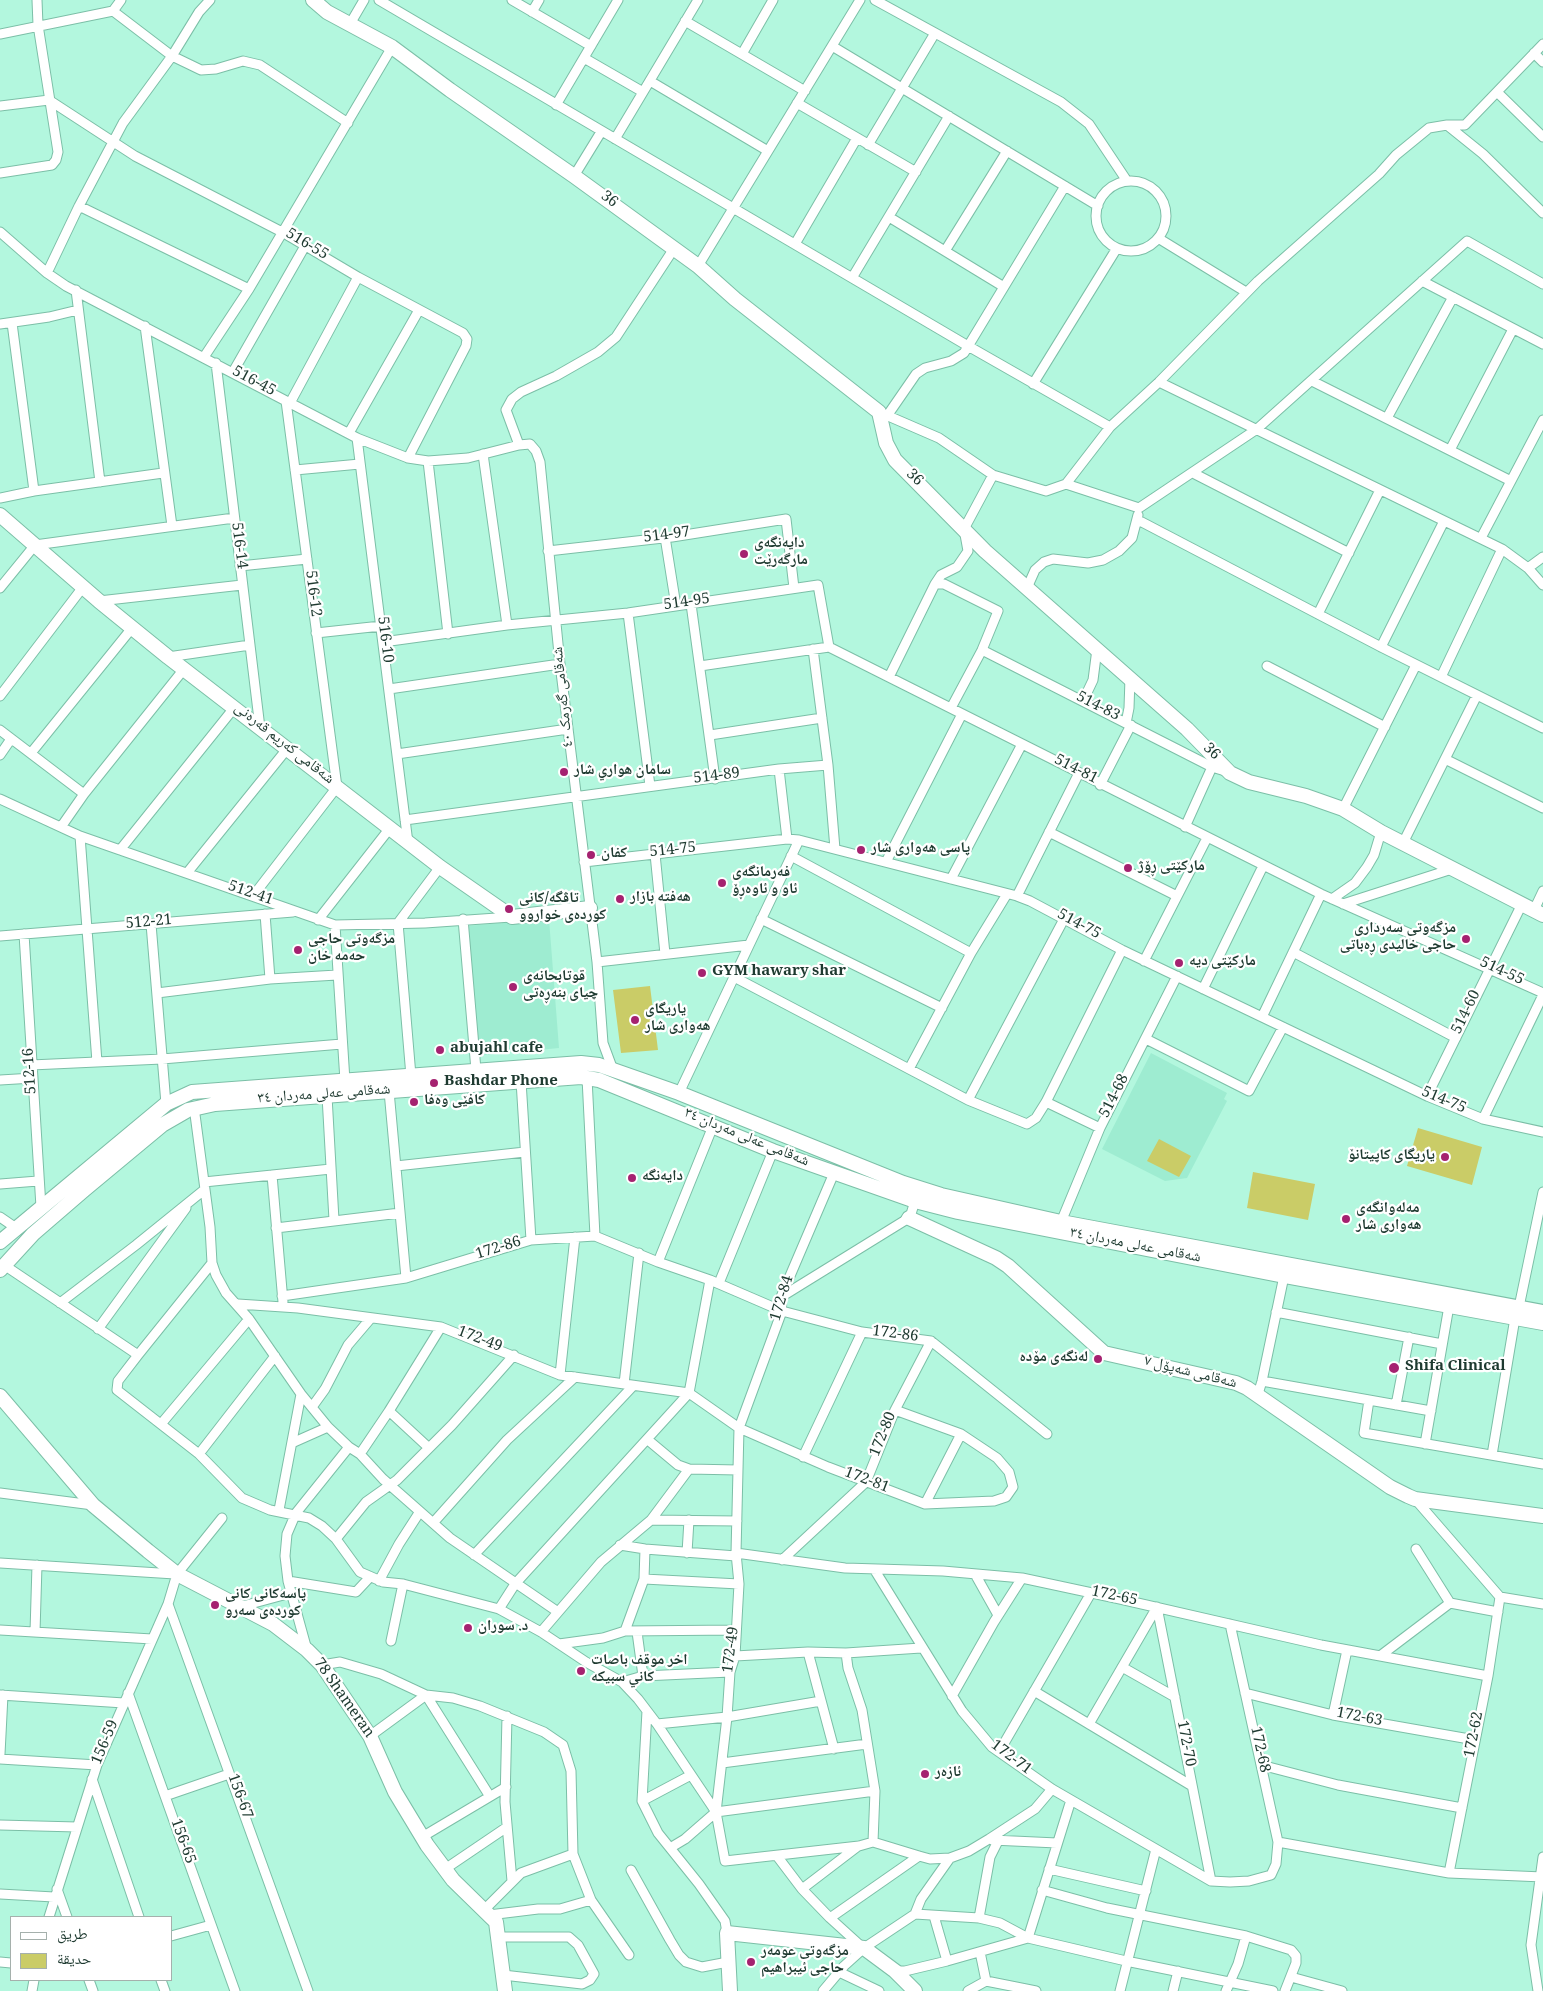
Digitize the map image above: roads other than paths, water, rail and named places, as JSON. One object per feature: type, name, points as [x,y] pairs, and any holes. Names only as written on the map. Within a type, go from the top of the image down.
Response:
[{"type":"street","points":[[0,173],[52,166],[58,152],[38,25],[37,0]]},
{"type":"street","points":[[0,34],[113,11],[121,0]]},
{"type":"street","points":[[47,273],[79,206],[123,123],[172,56],[199,12],[210,0]]},
{"type":"street","name":"36","points":[[313,0],[327,12],[392,48],[698,266],[734,299],[883,414],[886,442],[895,460],[985,551],[1187,729],[1230,773],[1249,782],[1306,796],[1343,809],[1381,832],[1533,910]]},
{"type":"street","points":[[350,24],[364,0]]},
{"type":"street","points":[[379,0],[601,132],[734,207],[968,346],[1110,427]]},
{"type":"street","points":[[512,0],[591,46]]},
{"type":"street","points":[[532,12],[539,0]]},
{"type":"street","points":[[556,105],[618,0]]},
{"type":"street","points":[[615,140],[698,0]]},
{"type":"street","points":[[698,266],[860,0]]},
{"type":"street","points":[[875,0],[1061,102],[1089,124],[1127,181]]},
{"type":"street","points":[[742,54],[770,1]]},
{"type":"street","points":[[113,11],[172,56],[201,70],[216,69],[243,61],[260,65],[348,123]]},
{"type":"street","points":[[685,21],[804,91]]},
{"type":"street","points":[[868,144],[935,33]]},
{"type":"street","points":[[1065,186],[964,353],[950,362],[925,368],[916,374],[883,414],[939,438],[994,475],[1046,491],[1066,484],[1110,427],[1159,382],[1246,292],[1409,145],[1429,128],[1447,124],[1465,125],[1543,44]]},
{"type":"street","points":[[832,46],[1098,206]]},
{"type":"street","points":[[204,357],[249,289],[392,48]]},
{"type":"street","points":[[1534,53],[1543,62]]},
{"type":"street","points":[[584,58],[643,92]]},
{"type":"street","points":[[650,81],[768,151]]},
{"type":"street","points":[[1497,92],[1543,137]]},
{"type":"street","points":[[0,106],[49,100]]},
{"type":"street","name":"516-55","points":[[49,100],[135,156],[282,232],[358,277],[463,333],[467,340],[466,346],[408,458]]},
{"type":"street","points":[[797,103],[916,172]]},
{"type":"street","points":[[852,278],[950,116]]},
{"type":"street","points":[[1447,124],[1483,154],[1543,213]]},
{"type":"street","points":[[574,176],[601,132]]},
{"type":"street","points":[[795,244],[857,138]]},
{"type":"street","points":[[945,251],[1007,151]]},
{"type":"street","points":[[1127,181],[1139,182],[1150,186],[1158,194],[1164,204],[1165,222],[1158,238],[1150,246],[1139,250],[1117,248],[1108,242],[1101,233],[1097,222],[1098,206],[1106,191],[1116,184],[1127,181]]},
{"type":"street","points":[[79,206],[249,289]]},
{"type":"street","points":[[889,217],[1004,287]]},
{"type":"street","name":"516-45","points":[[0,232],[47,273],[76,290],[353,436],[408,458],[428,461],[468,458],[530,444]]},
{"type":"street","points":[[1158,238],[1246,292]]},
{"type":"street","points":[[1139,508],[1257,429],[1467,242],[1543,284]]},
{"type":"street","points":[[233,372],[305,246]]},
{"type":"street","points":[[1033,384],[1117,248]]},
{"type":"street","points":[[519,445],[506,410],[512,399],[521,392],[556,376],[598,352],[616,337],[673,250]]},
{"type":"street","points":[[288,402],[358,277]]},
{"type":"street","points":[[1422,281],[1543,344]]},
{"type":"street","points":[[76,290],[100,482]]},
{"type":"street","points":[[1387,418],[1453,297]]},
{"type":"street","points":[[0,324],[49,317],[78,310]]},
{"type":"street","points":[[353,436],[419,310]]},
{"type":"street","points":[[12,323],[34,491]]},
{"type":"street","points":[[145,326],[163,473],[172,526]]},
{"type":"street","points":[[1450,450],[1513,329]]},
{"type":"street","name":"516-14","points":[[216,363],[260,728]]},
{"type":"street","points":[[1312,381],[1511,481]]},
{"type":"street","points":[[1159,382],[1502,549],[1528,568],[1543,585]]},
{"type":"street","name":"516-12","points":[[288,402],[295,470],[337,787]]},
{"type":"street","points":[[1481,538],[1543,420]]},
{"type":"street","name":"516-10","points":[[353,436],[360,464],[408,842]]},
{"type":"street","name":"شەقامی گەرمک ٤٠","points":[[530,444],[536,451],[540,462],[560,664],[597,962],[603,1043],[599,1065]]},
{"type":"street","points":[[483,454],[507,625]]},
{"type":"street","points":[[428,461],[448,634]]},
{"type":"street","points":[[295,470],[360,464]]},
{"type":"street","points":[[0,498],[34,491],[163,473]]},
{"type":"street","points":[[1193,473],[1349,553]]},
{"type":"street","points":[[890,677],[935,584],[941,575],[957,566],[968,551],[964,529],[994,475]]},
{"type":"street","points":[[1066,484],[1139,508]]},
{"type":"street","points":[[1318,614],[1380,490]]},
{"type":"street","points":[[1027,588],[1036,570],[1044,562],[1053,559],[1088,563],[1103,560],[1119,551],[1132,538],[1138,520],[1139,508]]},
{"type":"street","name":"شەقامی کەریم قەرەنی","points":[[0,515],[98,601],[168,657],[440,867],[512,916]]},
{"type":"street","points":[[0,588],[35,545],[234,518]]},
{"type":"street","name":"514-97","points":[[548,551],[665,537],[786,519],[794,588]]},
{"type":"street","points":[[1138,520],[1416,665],[1543,728]]},
{"type":"street","points":[[1381,647],[1444,521]]},
{"type":"street","points":[[665,537],[676,606]]},
{"type":"street","points":[[1441,677],[1502,549]]},
{"type":"street","points":[[1528,568],[1543,557]]},
{"type":"street","points":[[240,566],[307,559]]},
{"type":"street","points":[[935,584],[944,584],[998,611],[982,650],[951,708]]},
{"type":"street","points":[[98,601],[242,585]]},
{"type":"street","name":"514-95","points":[[383,642],[507,625],[628,613],[818,585],[828,647]]},
{"type":"street","points":[[0,696],[83,587]]},
{"type":"street","points":[[691,604],[715,779]]},
{"type":"street","points":[[628,613],[650,786]]},
{"type":"street","points":[[316,632],[381,626]]},
{"type":"street","points":[[31,753],[132,628]]},
{"type":"street","points":[[168,657],[250,645]]},
{"type":"street","points":[[700,666],[828,647]]},
{"type":"street","name":"514-81","points":[[828,647],[1321,894]]},
{"type":"street","points":[[813,649],[828,765],[835,849]]},
{"type":"street","points":[[1083,701],[1093,680],[1097,649]]},
{"type":"street","name":"514-83","points":[[982,650],[1212,767],[1230,773]]},
{"type":"street","points":[[389,689],[560,664]]},
{"type":"street","points":[[1343,809],[1416,665]]},
{"type":"street","points":[[1267,666],[1385,727]]},
{"type":"street","points":[[61,827],[84,794],[184,669]]},
{"type":"street","points":[[1100,784],[1128,724],[1130,678]]},
{"type":"street","points":[[1403,843],[1477,695]]},
{"type":"street","points":[[120,850],[234,708]]},
{"type":"street","points":[[886,862],[962,714]]},
{"type":"street","points":[[710,735],[822,718]]},
{"type":"street","points":[[397,754],[568,729]]},
{"type":"street","points":[[0,730],[84,794]]},
{"type":"street","points":[[0,755],[11,739]]},
{"type":"street","points":[[951,879],[1022,744]]},
{"type":"street","points":[[187,873],[287,749]]},
{"type":"street","points":[[1445,759],[1543,808]]},
{"type":"street","name":"514-89","points":[[406,820],[779,769],[828,765]]},
{"type":"street","points":[[1185,827],[1212,767]]},
{"type":"street","points":[[779,769],[788,839]]},
{"type":"street","points":[[1017,896],[1078,773]]},
{"type":"street","points":[[253,896],[337,787]]},
{"type":"street","name":"512-41","points":[[0,799],[80,836],[335,925],[398,924],[512,916]]},
{"type":"street","points":[[318,920],[390,828]]},
{"type":"street","points":[[1049,832],[1177,896]]},
{"type":"street","points":[[1332,899],[1355,883],[1367,867],[1374,855],[1381,832]]},
{"type":"street","points":[[80,836],[96,1062]]},
{"type":"street","points":[[1144,961],[1207,838]]},
{"type":"street","name":"514-75","points":[[584,862],[788,839],[835,849],[1017,896],[1144,961],[1427,1096],[1483,1119],[1543,1132]]},
{"type":"street","points":[[679,1093],[798,840]]},
{"type":"street","points":[[655,854],[666,954]]},
{"type":"street","points":[[791,856],[971,953]]},
{"type":"street","points":[[1203,989],[1264,866]]},
{"type":"street","points":[[411,1076],[398,924],[440,867]]},
{"type":"street","points":[[1343,904],[1452,869]]},
{"type":"street","name":"514-60","points":[[1427,1096],[1490,968],[1533,910],[1543,891]]},
{"type":"street","points":[[909,1069],[971,953],[1007,894]]},
{"type":"street","points":[[1262,1017],[1321,894]]},
{"type":"street","name":"514-55","points":[[1321,894],[1490,968],[1543,994]]},
{"type":"street","points":[[512,916],[590,908]]},
{"type":"street","name":"512-21","points":[[0,936],[298,912]]},
{"type":"street","points":[[265,914],[270,979]]},
{"type":"street","points":[[463,919],[476,1070]]},
{"type":"street","points":[[761,919],[942,1008]]},
{"type":"street","points":[[968,1100],[1064,919]]},
{"type":"street","points":[[151,924],[166,1104]]},
{"type":"street","points":[[335,925],[345,1081]]},
{"type":"street","name":"512-16","points":[[24,934],[38,1181],[42,1208]]},
{"type":"street","points":[[597,962],[750,945]]},
{"type":"street","points":[[734,977],[968,1100],[1027,1124],[1036,1118],[1046,1102],[1122,950]]},
{"type":"street","points":[[1293,952],[1456,1038]]},
{"type":"street","points":[[157,993],[270,979],[337,975]]},
{"type":"street","name":"514-68","points":[[1062,1222],[1100,1128],[1177,976]]},
{"type":"street","points":[[1483,1119],[1543,994]]},
{"type":"street","points":[[1146,1039],[1249,1091],[1283,1027]]},
{"type":"street","name":"شەقامی گەرمک ٤٠","points":[[603,1043],[613,1070]]},
{"type":"street","points":[[31,1066],[162,1059],[342,1044]]},
{"type":"street","name":"شەقامی عەلی مەردان ٣٤","points":[[0,1242],[166,1104],[185,1094],[200,1091],[567,1063],[599,1065],[679,1093],[922,1190],[1062,1222],[1517,1313],[1543,1323]]},
{"type":"street","points":[[0,1080],[32,1078]]},
{"type":"street","points":[[587,1078],[595,1236]]},
{"type":"street","name":"شەقامی عەلی مەردان ٣٤","points":[[2,1268],[33,1234],[162,1125],[180,1113],[194,1107],[521,1081],[587,1078],[598,1080],[834,1173],[915,1201],[958,1212],[1284,1276],[1449,1306],[1517,1313],[1543,1312]]},
{"type":"street","points":[[521,1081],[531,1240]]},
{"type":"street","points":[[389,1091],[406,1278]]},
{"type":"street","points":[[327,1096],[334,1220]]},
{"type":"street","points":[[1046,1102],[1100,1128]]},
{"type":"street","points":[[194,1107],[210,1227],[212,1264],[223,1288],[238,1304],[301,1394],[328,1427],[349,1447],[360,1454],[383,1479],[391,1484],[432,1523],[515,1584],[558,1612]]},
{"type":"street","points":[[658,1262],[710,1125],[713,1107]]},
{"type":"street","points":[[730,1132],[736,1116]]},
{"type":"street","points":[[499,1609],[515,1584],[689,1393],[715,1282],[773,1150]]},
{"type":"street","points":[[396,1166],[525,1152]]},
{"type":"street","points":[[98,1330],[190,1202],[204,1186],[272,1175],[331,1169]]},
{"type":"street","name":"172-84","points":[[739,1428],[782,1311],[781,1297],[834,1173]]},
{"type":"street","points":[[272,1175],[284,1308]]},
{"type":"street","points":[[0,1184],[38,1181]]},
{"type":"street","points":[[1492,1454],[1517,1313],[1543,1192]]},
{"type":"street","points":[[781,1297],[908,1218],[915,1201]]},
{"type":"street","points":[[60,1303],[136,1246],[190,1202]]},
{"type":"street","points":[[276,1228],[400,1213]]},
{"type":"street","points":[[0,1217],[20,1225],[33,1234]]},
{"type":"street","name":"شەقامی شەپۆل ٧","points":[[908,1218],[996,1258],[1008,1266],[1104,1353],[1260,1387],[1390,1487],[1415,1499],[1543,1516]]},
{"type":"street","name":"172-86","points":[[282,1296],[406,1278],[531,1240],[595,1236],[658,1262],[715,1282],[782,1311],[862,1332],[932,1341],[1047,1434]]},
{"type":"street","points":[[560,1374],[575,1237]]},
{"type":"street","points":[[136,1246],[150,1258]]},
{"type":"street","points":[[474,1555],[629,1385],[639,1253]]},
{"type":"street","points":[[212,1264],[118,1382],[117,1390],[199,1454],[242,1498],[270,1510],[279,1510],[309,1518],[322,1526],[336,1539],[360,1572],[374,1579],[403,1584],[499,1609],[541,1632],[586,1662],[622,1682],[647,1711],[716,1812],[725,1861],[859,1846],[873,1842],[919,1856],[950,1858],[994,1840],[1035,1809],[1052,1789]]},
{"type":"street","points":[[2,1268],[60,1303],[138,1356]]},
{"type":"street","points":[[1284,1276],[1260,1387],[1369,1400],[1431,1411]]},
{"type":"street","name":"172-49","points":[[238,1304],[441,1327],[560,1374],[689,1393]]},
{"type":"street","points":[[1425,1444],[1449,1306]]},
{"type":"street","points":[[1276,1312],[1442,1344]]},
{"type":"street","points":[[312,1407],[325,1389],[348,1345],[371,1318]]},
{"type":"street","points":[[161,1424],[249,1319]]},
{"type":"street","points":[[360,1454],[441,1327]]},
{"type":"street","points":[[803,1457],[862,1332]]},
{"type":"street","points":[[1396,1405],[1409,1337]]},
{"type":"street","name":"172-80","points":[[782,1560],[866,1482],[895,1410],[932,1341]]},
{"type":"street","points":[[336,1539],[366,1502],[391,1484],[429,1448],[514,1355]]},
{"type":"street","points":[[199,1454],[275,1356]]},
{"type":"street","points":[[432,1523],[507,1440],[575,1377]]},
{"type":"street","name":"172-81","points":[[689,1393],[739,1428],[803,1457],[925,1504],[994,1501],[1006,1497],[1013,1487],[1009,1472],[997,1458],[961,1434]]},
{"type":"street","points":[[279,1510],[301,1394]]},
{"type":"street","name":"78 Shameran","points":[[1,1399],[93,1505],[177,1574],[272,1624],[307,1650],[322,1665],[370,1736],[395,1792],[422,1837],[453,1880],[496,1922],[505,1991]]},
{"type":"street","points":[[1369,1400],[1364,1433],[1543,1464]]},
{"type":"street","points":[[895,1410],[961,1434],[925,1504]]},
{"type":"street","points":[[389,1411],[429,1448]]},
{"type":"street","points":[[292,1443],[328,1427]]},
{"type":"street","name":"172-49","points":[[716,1812],[730,1672],[735,1656],[739,1584],[736,1554],[736,1521],[739,1428]]},
{"type":"street","points":[[648,1440],[678,1465],[690,1469],[738,1470]]},
{"type":"street","points":[[307,1650],[288,1580],[285,1556],[287,1534],[296,1515],[349,1447]]},
{"type":"street","points":[[541,1632],[601,1562],[651,1520],[690,1469]]},
{"type":"street","points":[[0,1493],[93,1505]]},
{"type":"street","points":[[1415,1499],[1500,1597],[1543,1604]]},
{"type":"street","points":[[288,1580],[356,1592],[374,1579],[420,1513]]},
{"type":"street","points":[[0,1563],[177,1574],[222,1518]]},
{"type":"street","points":[[651,1520],[736,1521]]},
{"type":"street","points":[[687,1553],[688,1520]]},
{"type":"street","name":"172-65","points":[[620,1545],[687,1553],[736,1554],[845,1568],[1022,1578],[1347,1650],[1488,1676]]},
{"type":"street","points":[[625,1631],[644,1579],[645,1549]]},
{"type":"street","points":[[1416,1549],[1450,1603],[1498,1612]]},
{"type":"street","points":[[35,1632],[37,1565]]},
{"type":"street","name":"172-71","points":[[874,1569],[952,1696],[992,1747],[1052,1789],[1211,1881]]},
{"type":"street","name":"156-59","points":[[49,1916],[97,1765],[168,1604],[177,1574]]},
{"type":"street","points":[[975,1574],[998,1615]]},
{"type":"street","points":[[952,1696],[998,1615],[1022,1578]]},
{"type":"street","points":[[644,1579],[739,1584]]},
{"type":"street","points":[[391,1641],[403,1584]]},
{"type":"street","points":[[238,1607],[291,1593]]},
{"type":"street","points":[[999,1752],[1091,1593]]},
{"type":"street","name":"172-62","points":[[1449,1873],[1488,1676],[1500,1597]]},
{"type":"street","points":[[1380,1656],[1450,1603]]},
{"type":"street","name":"156-67","points":[[168,1604],[308,1991]]},
{"type":"street","points":[[1089,1724],[1157,1607]]},
{"type":"street","name":"172-70","points":[[1157,1607],[1211,1881]]},
{"type":"street","name":"172-68","points":[[1211,1881],[1249,1881],[1270,1875],[1276,1864],[1278,1842],[1230,1624]]},
{"type":"street","points":[[0,1630],[152,1639]]},
{"type":"street","points":[[559,1644],[603,1638],[625,1631],[736,1630]]},
{"type":"street","points":[[637,1632],[643,1676]]},
{"type":"street","points":[[735,1656],[808,1652],[846,1654],[921,1648]]},
{"type":"street","points":[[1333,1715],[1347,1650]]},
{"type":"street","points":[[808,1652],[834,1750]]},
{"type":"street","points":[[846,1654],[848,1668],[862,1710],[875,1791],[873,1842]]},
{"type":"street","points":[[322,1665],[340,1662],[380,1674],[426,1695],[453,1698],[507,1716],[544,1732],[563,1745],[570,1771],[573,1854],[591,1900],[629,1955]]},
{"type":"street","points":[[1122,1667],[1175,1697]]},
{"type":"street","points":[[622,1682],[643,1676],[730,1672]]},
{"type":"street","points":[[1034,1691],[1192,1786]]},
{"type":"street","name":"172-63","points":[[1245,1692],[1333,1715],[1475,1740]]},
{"type":"street","name":"156-65","points":[[128,1693],[235,1991]]},
{"type":"street","points":[[0,1754],[1,1695],[124,1703]]},
{"type":"street","points":[[370,1736],[426,1695]]},
{"type":"street","points":[[426,1695],[489,1795]]},
{"type":"street","points":[[656,1724],[727,1717],[821,1701]]},
{"type":"street","points":[[647,1711],[642,1802],[658,1833],[699,1884],[725,1921],[731,1991]]},
{"type":"street","points":[[507,1716],[507,1827],[512,1881]]},
{"type":"street","points":[[722,1763],[834,1750],[868,1744]]},
{"type":"street","points":[[0,1759],[97,1765]]},
{"type":"street","points":[[1261,1765],[1338,1785],[1462,1808]]},
{"type":"street","points":[[165,1796],[229,1774]]},
{"type":"street","points":[[642,1802],[692,1775]]},
{"type":"street","points":[[92,1779],[139,1916]]},
{"type":"street","points":[[422,1837],[506,1786]]},
{"type":"street","points":[[670,1848],[685,1839],[716,1812],[875,1791]]},
{"type":"street","points":[[1028,1938],[1071,1800]]},
{"type":"street","points":[[0,1825],[77,1827]]},
{"type":"street","points":[[445,1869],[507,1827]]},
{"type":"street","points":[[994,1840],[1057,1843]]},
{"type":"street","points":[[979,1918],[994,1840]]},
{"type":"street","points":[[1278,1842],[1449,1873],[1541,1876]]},
{"type":"street","points":[[802,1889],[859,1846]]},
{"type":"street","points":[[1120,1991],[1156,1849]]},
{"type":"street","points":[[486,1912],[521,1873],[573,1854]]},
{"type":"street","points":[[777,1856],[802,1889],[830,1918],[915,1991]]},
{"type":"street","points":[[830,1918],[919,1856]]},
{"type":"street","points":[[823,1991],[838,1972],[864,1948],[915,1914],[921,1899],[950,1858]]},
{"type":"street","points":[[1538,1991],[1531,1945],[1543,1858]]},
{"type":"street","points":[[1049,1869],[1146,1891]]},
{"type":"street","points":[[631,1870],[670,1940],[679,1955],[686,1962],[702,1967],[728,1962]]},
{"type":"street","points":[[1042,1890],[1140,1916],[1246,1936],[1291,1950],[1296,1956],[1296,1963],[1286,1991]]},
{"type":"street","points":[[0,1894],[55,1893],[66,1916]]},
{"type":"street","points":[[486,1912],[560,1909],[591,1900]]},
{"type":"street","points":[[915,1914],[979,1918],[1000,1923],[1028,1938],[1126,1962],[1273,1991]]},
{"type":"street","points":[[934,1916],[947,1961]]},
{"type":"street","points":[[172,1936],[211,1925]]},
{"type":"street","points":[[727,1933],[864,1948]]},
{"type":"street","points":[[1226,1991],[1238,1964],[1246,1936]]},
{"type":"street","points":[[498,1938],[569,1937],[578,1945],[594,1974],[590,1980],[582,1984],[503,1975]]},
{"type":"street","points":[[895,1972],[947,1961],[1028,1938]]},
{"type":"street","points":[[980,1952],[986,1981]]},
{"type":"street","points":[[1173,1991],[1178,1971]]},
{"type":"street","points":[[838,1972],[879,1991]]},
{"type":"street","points":[[1291,1977],[1331,1990],[1342,1991]]},
{"type":"street","points":[[968,1991],[986,1981],[1036,1991]]},
{"type":"place","name":"دایەنگەی مارگەرێت","points":[[744,554]]},
{"type":"place","name":"سامان هواري شار","points":[[564,772]]},
{"type":"place","name":"پاسی هەواری شار","points":[[861,850]]},
{"type":"place","name":"كفان","points":[[591,855]]},
{"type":"place","name":"مارکێتی ڕۆژ","points":[[1128,868]]},
{"type":"place","name":"فەرمانگەی ئاو و ئاوەڕۆ","points":[[722,883]]},
{"type":"place","name":"هەفتە بازار","points":[[620,899]]},
{"type":"place","name":"تاڤگە/کانی کوردەی خواروو","points":[[509,909]]},
{"type":"place","name":"مزگەوتی سەرداری حاجی خالیدی ڕەباتی","points":[[1466,939]]},
{"type":"place","name":"مزگەوتی حاجی حەمە خان","points":[[298,950]]},
{"type":"place","name":"مارکێتی دیە","points":[[1179,963]]},
{"type":"place","name":"GYM hawary shar","points":[[702,973]]},
{"type":"place","name":"قوتابحانەی چیای بنەڕەتی","points":[[513,987]]},
{"type":"place","name":"یاریگای هەواری شار","points":[[635,1020]]},
{"type":"place","name":"abujahl cafe","points":[[440,1050]]},
{"type":"place","name":"Bashdar Phone","points":[[434,1083]]},
{"type":"place","name":"کافێی وەفا","points":[[414,1102]]},
{"type":"place","name":"یاریگای کاپیتانۆ","points":[[1445,1157]]},
{"type":"place","name":"دایەنگە","points":[[632,1178]]},
{"type":"place","name":"مەلەوانگەی هەواری شار","points":[[1346,1219]]},
{"type":"place","name":"لەنگەی مۆدە","points":[[1098,1359]]},
{"type":"place","name":"Shifa Clinical","points":[[1394,1368]]},
{"type":"place","name":"پاسەکانی کانی کوردەی سەرو","points":[[215,1605]]},
{"type":"place","name":"د. سوران","points":[[468,1628]]},
{"type":"place","name":"اخر موقف باصات كاني سبيكه","points":[[581,1671]]},
{"type":"place","name":"ئازەر","points":[[925,1774]]},
{"type":"place","name":"مزگەوتی عومەر حاجی ئیبراهیم","points":[[751,1962]]}]
